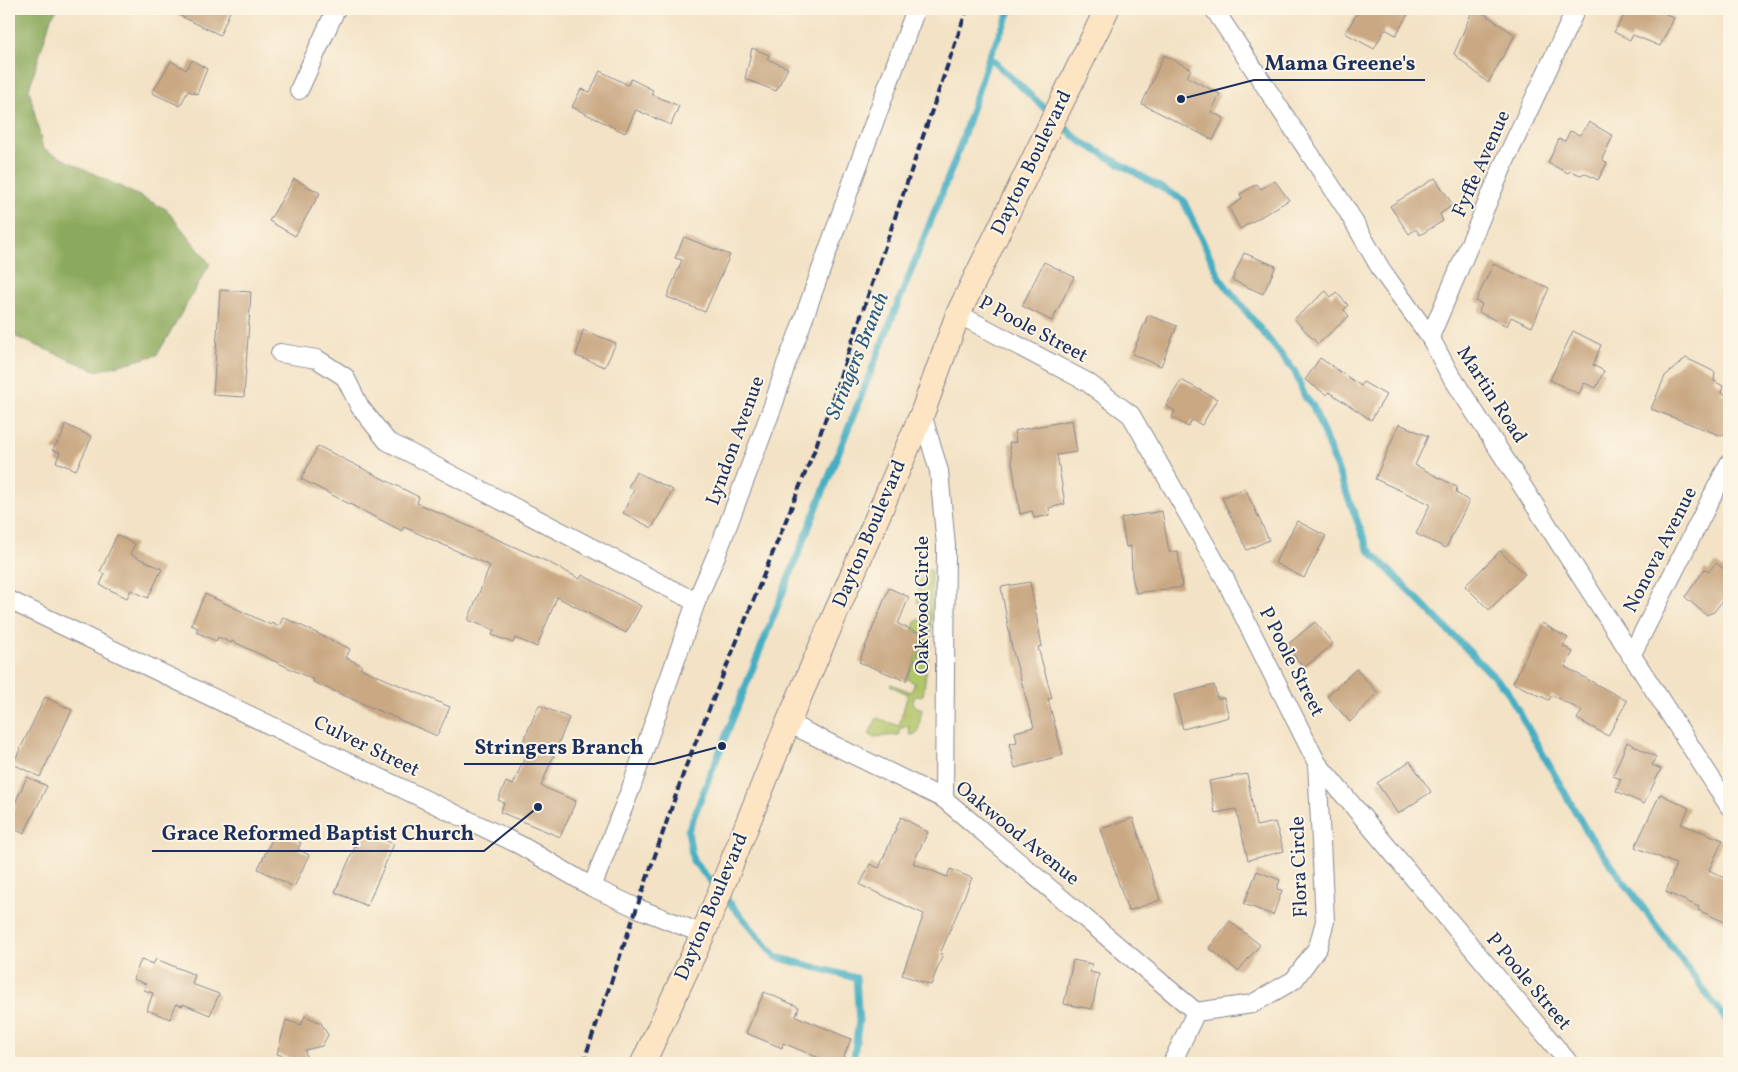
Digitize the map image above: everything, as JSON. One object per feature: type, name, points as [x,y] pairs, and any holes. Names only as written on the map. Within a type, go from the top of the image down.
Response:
[{"type":"main road","name":"Dayton Boulevard","points":[[643,1063],[703,934],[788,723],[922,414],[958,314],[1107,9]]},
{"type":"street","points":[[299,90],[336,9]]},
{"type":"street","name":"Lyndon Avenue","points":[[592,887],[631,788],[696,602],[718,551],[774,403],[786,364],[916,9]]},
{"type":"street","name":"Martin Road","points":[[1214,9],[1347,210],[1382,271],[1430,337],[1448,371],[1729,806]]},
{"type":"street","name":"Fyffe Avenue","points":[[1430,337],[1506,159],[1576,9]]},
{"type":"street","name":"P Poole Street","points":[[958,314],[1087,382],[1130,415],[1224,577],[1317,762],[1569,1063]]},
{"type":"street","points":[[280,353],[317,359],[346,377],[360,407],[387,441],[696,602]]},
{"type":"street","name":"Oakwood Circle","points":[[922,414],[939,471],[946,546],[944,799]]},
{"type":"street","name":"Nonova Avenue","points":[[1631,656],[1729,463]]},
{"type":"street","name":"Culver Street","points":[[9,600],[520,845],[592,887],[637,908],[703,934]]},
{"type":"street","name":"Oakwood Avenue","points":[[788,723],[944,799],[1196,1012]]},
{"type":"street","name":"Flora Circle","points":[[1196,1012],[1252,1004],[1294,980],[1318,948],[1324,921],[1317,762]]},
{"type":"street","points":[[1172,1063],[1196,1012]]},
{"type":"green space","points":[[9,9],[58,9],[51,18],[29,89],[43,149],[166,209],[210,264],[157,355],[97,371],[9,334]]},
{"type":"green space","points":[[925,570],[931,570],[931,637],[923,695],[914,697],[913,705],[922,709],[918,732],[910,735],[908,726],[899,729],[899,735],[872,737],[869,734],[877,718],[899,726],[908,694],[890,686],[891,684],[911,692],[915,683],[907,679],[924,635],[912,630],[916,620],[924,620],[926,604],[918,603],[917,601],[920,580]]},
{"type":"building","points":[[166,9],[231,9],[220,35]]},
{"type":"building","points":[[1360,9],[1411,9],[1396,35],[1385,29],[1374,49],[1345,33]]},
{"type":"building","points":[[1473,9],[1477,9],[1515,35],[1488,83],[1454,54]]},
{"type":"building","points":[[1628,9],[1657,9],[1674,18],[1660,46],[1633,35],[1630,40],[1614,32]]},
{"type":"building","points":[[752,48],[769,55],[767,59],[788,68],[776,91],[745,79]]},
{"type":"building","points":[[1164,55],[1191,69],[1187,77],[1220,94],[1211,112],[1224,118],[1213,140],[1142,104]]},
{"type":"building","points":[[192,60],[207,69],[197,94],[188,91],[180,106],[152,93],[171,61],[186,70]]},
{"type":"building","points":[[600,71],[628,85],[631,79],[653,90],[651,94],[679,106],[671,125],[636,110],[625,133],[572,107],[581,89],[590,92]]},
{"type":"building","points":[[1589,122],[1613,136],[1602,159],[1607,163],[1598,180],[1584,173],[1581,175],[1570,171],[1568,173],[1548,163],[1559,139],[1565,141],[1570,131],[1580,135]]},
{"type":"building","points":[[1435,178],[1453,205],[1440,214],[1443,221],[1420,235],[1416,229],[1409,234],[1390,206]]},
{"type":"building","points":[[294,179],[320,193],[295,236],[269,221]]},
{"type":"building","points":[[1275,181],[1289,200],[1240,229],[1229,208],[1242,199],[1240,194],[1257,184],[1261,189]]},
{"type":"building","points":[[684,237],[730,255],[705,312],[667,297],[682,260],[675,258]]},
{"type":"building","points":[[1244,253],[1276,266],[1263,294],[1232,280]]},
{"type":"building","points":[[1044,262],[1074,277],[1052,321],[1022,306]]},
{"type":"building","points":[[1493,264],[1549,288],[1532,327],[1511,317],[1507,326],[1479,312],[1482,304],[1476,301]]},
{"type":"building","points":[[220,290],[251,292],[244,397],[213,395]]},
{"type":"building","points":[[1326,291],[1331,297],[1336,292],[1348,305],[1344,310],[1349,316],[1318,344],[1294,319]]},
{"type":"building","points":[[1148,315],[1177,326],[1161,366],[1132,354]]},
{"type":"building","points":[[583,330],[616,343],[605,367],[576,356]]},
{"type":"building","points":[[1573,331],[1601,345],[1593,365],[1604,371],[1596,388],[1584,383],[1579,394],[1550,380]]},
{"type":"building","points":[[1320,358],[1361,386],[1363,382],[1386,395],[1371,420],[1329,392],[1327,395],[1305,380]]},
{"type":"building","points":[[1686,358],[1715,372],[1714,381],[1723,386],[1721,393],[1729,396],[1729,426],[1722,436],[1651,409],[1665,376]]},
{"type":"building","points":[[1181,380],[1217,399],[1202,425],[1192,420],[1188,427],[1172,417],[1175,411],[1166,406]]},
{"type":"building","points":[[1072,420],[1077,452],[1057,455],[1065,504],[1049,508],[1050,515],[1034,518],[1032,511],[1020,514],[1009,443],[1016,442],[1014,431]]},
{"type":"building","points":[[65,424],[92,437],[76,470],[56,462],[60,452],[52,450],[62,436]]},
{"type":"building","points":[[1399,424],[1428,436],[1415,465],[1457,487],[1456,493],[1469,501],[1446,548],[1416,534],[1430,504],[1375,479]]},
{"type":"building","points":[[318,446],[419,497],[417,503],[548,562],[580,579],[582,575],[641,606],[626,633],[557,597],[537,647],[515,638],[513,643],[492,635],[494,630],[468,620],[490,566],[404,527],[402,531],[301,479]]},
{"type":"building","points":[[636,472],[673,490],[652,528],[623,513],[634,490],[628,487]]},
{"type":"building","points":[[1245,488],[1269,540],[1247,550],[1222,498]]},
{"type":"building","points":[[1162,511],[1169,552],[1178,551],[1182,587],[1136,593],[1132,576],[1131,546],[1126,547],[1121,518]]},
{"type":"building","points":[[1297,521],[1326,536],[1304,578],[1275,563]]},
{"type":"building","points":[[117,535],[135,544],[130,554],[162,569],[148,598],[131,590],[127,598],[100,585],[105,574],[100,572]]},
{"type":"building","points":[[1500,551],[1525,574],[1489,610],[1465,586]]},
{"type":"building","points":[[1716,563],[1729,573],[1729,592],[1714,612],[1706,615],[1685,597],[1705,569],[1709,571]]},
{"type":"building","points":[[1030,582],[1042,646],[1038,647],[1052,698],[1048,699],[1063,755],[1015,768],[1009,744],[1017,742],[1015,732],[1034,727],[1012,648],[1001,587]]},
{"type":"building","points":[[889,588],[909,597],[898,624],[924,635],[906,681],[859,662]]},
{"type":"building","points":[[205,594],[271,625],[272,623],[279,627],[283,617],[350,649],[346,658],[362,665],[360,668],[450,707],[437,736],[313,682],[314,680],[232,641],[231,643],[218,637],[216,641],[196,632],[198,628],[191,625]]},
{"type":"building","points":[[1315,622],[1333,644],[1304,668],[1286,646]]},
{"type":"building","points":[[1542,623],[1568,638],[1563,646],[1573,652],[1565,667],[1627,701],[1608,736],[1577,719],[1582,711],[1552,695],[1549,700],[1513,683]]},
{"type":"building","points":[[1356,669],[1378,693],[1350,722],[1327,696]]},
{"type":"building","points":[[1214,685],[1217,698],[1224,698],[1229,717],[1183,729],[1174,695]]},
{"type":"building","points":[[45,697],[72,710],[40,777],[13,764]]},
{"type":"building","points":[[539,705],[569,718],[541,786],[576,801],[560,837],[500,812],[504,803],[498,800],[506,782],[513,785],[529,747],[522,744]]},
{"type":"building","points":[[1627,742],[1656,757],[1652,765],[1661,769],[1644,804],[1616,791],[1621,779],[1613,776]]},
{"type":"building","points":[[1410,761],[1431,792],[1398,814],[1377,783]]},
{"type":"building","points":[[1247,774],[1256,826],[1275,822],[1284,851],[1248,860],[1236,809],[1215,813],[1209,781]]},
{"type":"building","points":[[27,777],[47,786],[24,834],[9,826],[9,820]]},
{"type":"building","points":[[1660,794],[1689,808],[1681,824],[1723,840],[1709,870],[1729,880],[1729,924],[1698,910],[1699,907],[1666,892],[1676,864],[1635,847]]},
{"type":"building","points":[[901,817],[928,832],[913,863],[947,877],[950,869],[972,878],[940,954],[943,954],[931,985],[902,975],[924,914],[860,885],[870,864],[879,868]]},
{"type":"building","points":[[1133,818],[1160,900],[1128,911],[1101,829]]},
{"type":"building","points":[[276,831],[301,843],[298,849],[309,855],[294,887],[258,869]]},
{"type":"building","points":[[362,831],[394,844],[367,906],[335,892]]},
{"type":"building","points":[[1257,871],[1280,880],[1277,889],[1282,890],[1273,915],[1244,904]]},
{"type":"building","points":[[1230,921],[1260,945],[1238,971],[1209,948]]},
{"type":"building","points":[[156,959],[195,975],[192,984],[219,994],[210,1015],[183,1004],[183,1006],[176,1004],[170,1019],[147,1010],[153,993],[144,990],[146,984],[133,979],[141,960],[153,964]]},
{"type":"building","points":[[1073,960],[1092,964],[1090,972],[1099,974],[1092,1009],[1064,1004]]},
{"type":"building","points":[[764,992],[799,1007],[796,1016],[851,1039],[841,1063],[831,1063],[783,1043],[782,1048],[746,1033]]},
{"type":"building","points":[[305,1016],[321,1023],[328,1035],[322,1046],[305,1050],[308,1063],[277,1054],[286,1020],[301,1025]]},
{"type":"waterway","name":"Stringers Branch","points":[[716,887],[693,861],[688,831],[957,155],[989,57],[1011,9]]},
{"type":"waterway","points":[[989,57],[1080,141],[1183,200],[1221,280],[1295,372],[1305,397],[1313,406],[1368,549],[1506,689],[1587,832],[1729,1024]]},
{"type":"waterway","name":"Stringers Branch","points":[[723,895],[776,957],[856,978],[859,1021],[853,1063]]},
{"type":"railway","points":[[583,1063],[686,766],[815,449],[967,9]]},
{"type":"place","name":"Mama Greene's","points":[[1181,99]]},
{"type":"place","name":"Stringers Branch","points":[[722,746]]},
{"type":"place","name":"Grace Reformed Baptist Church","points":[[538,807]]}]
